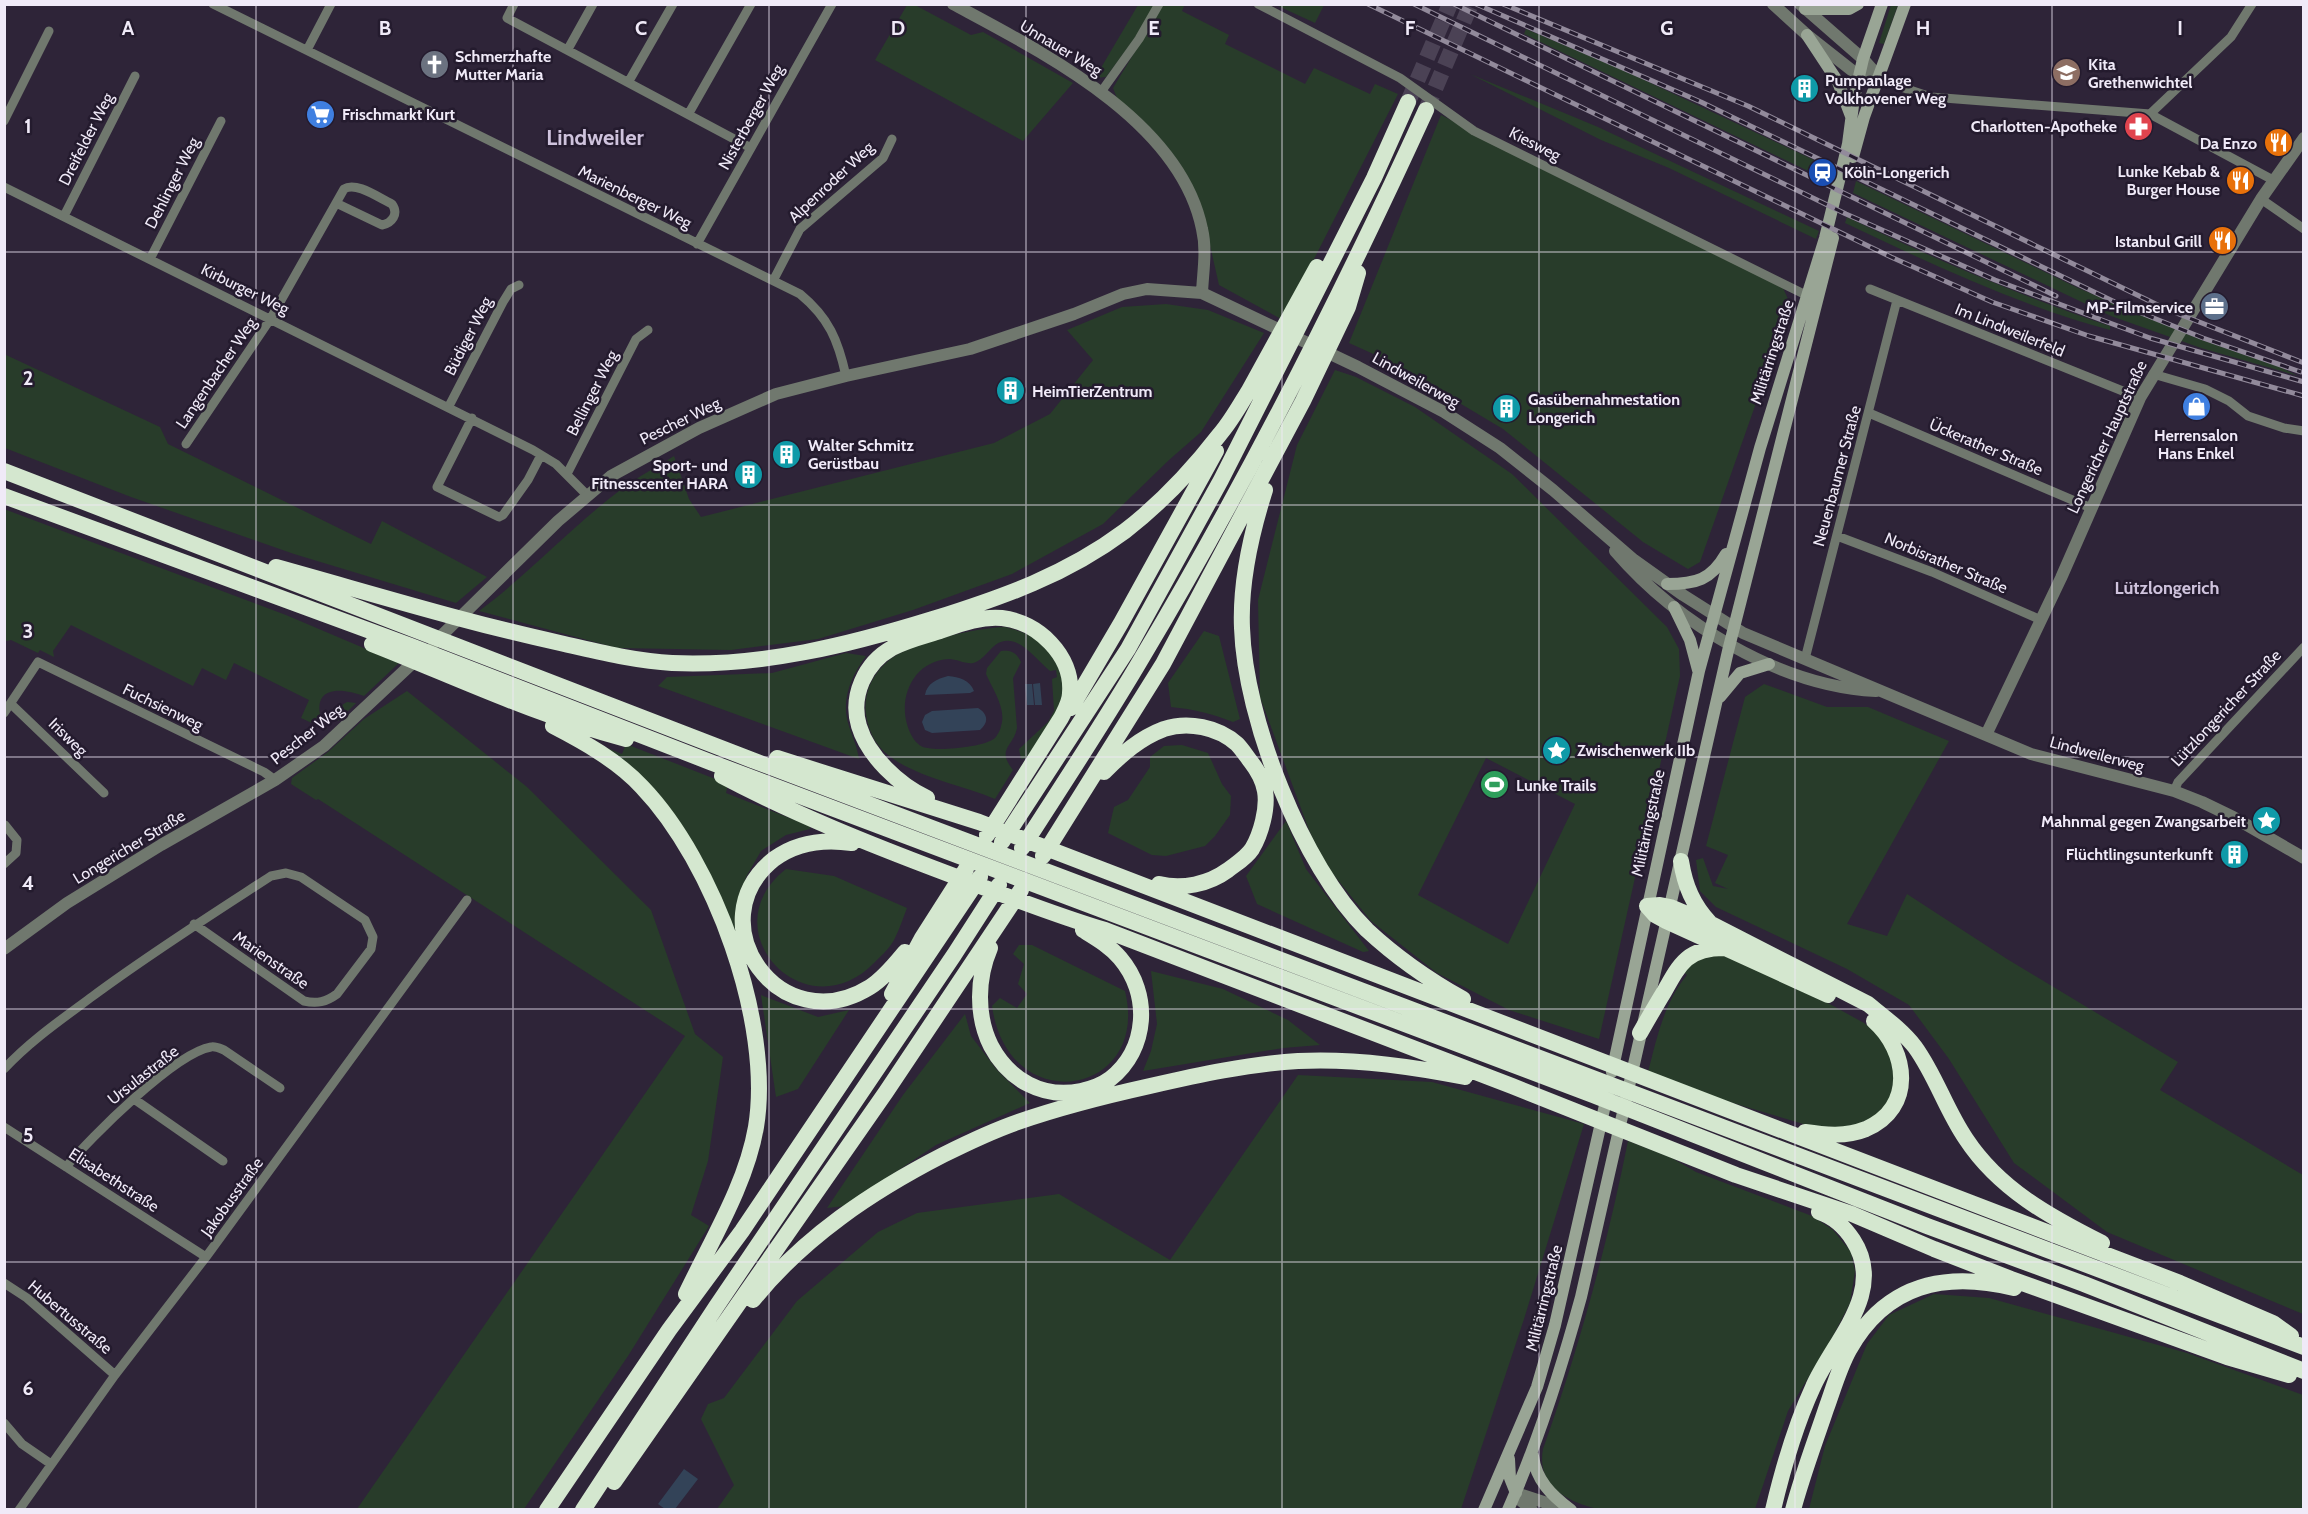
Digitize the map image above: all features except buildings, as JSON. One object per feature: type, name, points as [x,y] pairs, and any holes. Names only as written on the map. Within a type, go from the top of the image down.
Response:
[{"type":"highway","points":[[547,1509],[669,1330],[741,1231],[938,941],[1128,649],[1221,480],[1374,178],[1408,102]]},
{"type":"highway","points":[[582,1509],[954,955],[1143,657],[1260,448],[1372,228],[1426,110]]},
{"type":"highway","points":[[1002,812],[1062,725],[1121,623],[1347,214],[1374,178]]},
{"type":"highway","points":[[594,1509],[879,1102],[1005,915],[1163,664],[1284,438],[1348,307],[1372,228]]},
{"type":"highway","points":[[201,547],[481,624],[613,655],[671,663],[756,660],[812,651],[907,627],[970,607],[1053,576],[1127,530],[1195,465],[1222,432],[1253,384]]},
{"type":"highway","points":[[1284,438],[1254,525],[1245,572],[1241,625],[1249,685],[1266,745],[1281,786],[1295,822],[1318,865],[1343,902],[1367,930],[1430,980],[1505,1024]]},
{"type":"highway","points":[[4,471],[424,634],[1048,871],[1644,1107],[2304,1346]]},
{"type":"highway","points":[[4,496],[411,646],[570,735],[616,764],[641,786],[661,809],[689,848],[720,911],[741,977],[755,1041],[758,1084],[756,1126],[746,1164],[669,1330]]},
{"type":"highway","points":[[302,607],[328,624],[392,652],[448,668],[1038,886],[1595,1088]]},
{"type":"highway","points":[[858,1058],[922,938],[952,891],[1002,812],[1061,718],[1069,702],[1071,690],[1068,672],[1060,655],[1036,630],[1020,622],[1002,618],[967,622],[891,648],[879,657],[865,674],[859,690],[858,720],[862,735],[872,751],[917,794],[979,822],[1059,853],[1113,874],[2180,1283],[2273,1323],[2304,1346]]},
{"type":"highway","points":[[502,698],[581,728],[634,741],[713,772],[777,805],[894,854],[1059,916],[1106,930],[1764,1185],[1852,1214],[1934,1250],[2226,1357],[2304,1378]]},
{"type":"highway","points":[[1086,789],[1141,740],[1165,729],[1184,726],[1203,727],[1220,733],[1237,745],[1260,774],[1266,792],[1259,833],[1252,849],[1241,861],[1219,877],[1182,887],[1113,874]]},
{"type":"highway","points":[[698,738],[761,753],[979,822]]},
{"type":"highway","points":[[894,854],[858,843],[835,840],[815,841],[778,856],[765,867],[749,892],[743,925],[752,959],[766,978],[783,991],[803,998],[822,1002],[847,998],[881,978],[913,943],[952,891]]},
{"type":"highway","points":[[1681,861],[1691,898],[1713,926]]},
{"type":"highway","points":[[1647,906],[1660,905],[1668,914],[1724,948],[1865,1014],[1883,1029],[1893,1044],[1899,1058],[1902,1078],[1900,1092],[1888,1112],[1872,1126],[1842,1134],[1822,1134],[1778,1127]]},
{"type":"highway","points":[[1668,914],[1713,926],[1848,994],[1883,1016],[1914,1046],[1965,1138],[1985,1164],[2006,1184],[2061,1222],[2180,1283]]},
{"type":"highway","points":[[1005,915],[983,970],[980,1005],[988,1039],[1006,1068],[1019,1080],[1035,1089],[1069,1093],[1088,1089],[1108,1080],[1122,1068],[1139,1038],[1142,1020],[1137,986],[1119,957],[1100,940],[1059,916]]},
{"type":"highway","points":[[1640,1033],[1680,964],[1698,951],[1724,948]]},
{"type":"highway","points":[[695,1366],[711,1351],[762,1289],[809,1241],[900,1178],[969,1142],[1017,1122],[1110,1095],[1199,1075],[1297,1061],[1361,1062],[1427,1069],[1512,1086]]},
{"type":"highway","points":[[1644,1107],[1878,1207],[2084,1284],[2304,1371]]},
{"type":"highway","points":[[1764,1185],[1878,1207]]},
{"type":"highway","points":[[1764,1185],[1792,1201],[1828,1215],[1840,1224],[1858,1248],[1864,1264],[1864,1288],[1856,1310],[1824,1365],[1806,1403],[1772,1505]]},
{"type":"highway","points":[[1793,1509],[1842,1364],[1865,1326],[1892,1301],[1909,1291],[1935,1283],[1963,1280],[2007,1287],[2086,1307]]},
{"type":"main road","points":[[1802,7],[1842,9],[1858,4]]},
{"type":"main road","name":"Militärringstraße","points":[[1484,1509],[1537,1388],[1564,1290],[1595,1159],[1647,906],[1699,671],[1733,540],[1825,238],[1848,144],[1863,59],[1882,4]]},
{"type":"main road","name":"Militärringstraße","points":[[1508,1509],[1533,1454],[1560,1375],[1581,1297],[1614,1161],[1640,1033],[1734,628],[1856,146],[1905,4]]},
{"type":"main road","points":[[1807,35],[1838,82],[1852,117]]},
{"type":"main road","points":[[1667,584],[1684,584],[1706,577],[1720,563],[1733,540]]},
{"type":"main road","points":[[1674,607],[1690,640],[1699,671]]},
{"type":"main road","points":[[1718,700],[1740,673],[1769,664]]},
{"type":"main road","points":[[1533,1454],[1534,1469],[1541,1482],[1558,1501],[1569,1509]]},
{"type":"main road","points":[[1509,1456],[1509,1478],[1516,1493]]},
{"type":"main road","points":[[1491,1495],[1503,1491],[1516,1493]]},
{"type":"street","name":"Marienberger Weg","points":[[213,4],[697,244],[774,279],[800,294],[823,317],[836,338],[846,376]]},
{"type":"street","points":[[307,50],[331,4]]},
{"type":"street","points":[[514,4],[507,18],[751,148]]},
{"type":"street","points":[[567,49],[593,4]]},
{"type":"street","points":[[629,81],[673,4]]},
{"type":"street","points":[[689,113],[751,4]]},
{"type":"street","name":"Nisterberger Weg","points":[[697,244],[832,4]]},
{"type":"street","name":"Unnauer Weg","points":[[952,4],[1066,67],[1131,117],[1155,142],[1172,162],[1197,210],[1203,230],[1205,251],[1202,293]]},
{"type":"street","points":[[1101,92],[1139,39],[1159,4]]},
{"type":"street","name":"Kiesweg","points":[[1258,4],[1400,78],[1474,130],[1808,296]]},
{"type":"street","points":[[1773,4],[1807,35],[1859,76],[1879,77],[1919,94],[1938,98],[2150,114],[2273,180]]},
{"type":"street","points":[[2150,114],[2231,37],[2252,4]]},
{"type":"street","points":[[1802,7],[1863,59],[1879,77]]},
{"type":"street","points":[[4,121],[49,32]]},
{"type":"street","name":"Dreifelder Weg","points":[[64,216],[135,76]]},
{"type":"street","name":"Dehlinger Weg","points":[[150,259],[222,121]]},
{"type":"street","name":"Longericher Hauptstraße","points":[[1986,735],[2041,620],[2152,374],[2273,180],[2304,138]]},
{"type":"street","name":"Alpenroder Weg","points":[[774,279],[800,230],[883,158],[892,139]]},
{"type":"street","points":[[352,186],[392,204],[395,210],[389,223],[382,225],[336,203],[344,189],[352,186]]},
{"type":"street","name":"Kirburger Weg","points":[[4,187],[472,418],[541,455],[567,474],[587,495]]},
{"type":"street","points":[[2261,199],[2304,229]]},
{"type":"street","name":"Langenbacher Weg","points":[[186,444],[271,318],[336,203]]},
{"type":"street","name":"Büdiger Weg","points":[[449,406],[503,302],[512,289],[519,285]]},
{"type":"street","name":"Pescher Weg","points":[[275,780],[335,736],[587,495],[628,465],[699,428],[776,394],[846,376],[970,350],[1074,314],[1123,294],[1147,289],[1202,293]]},
{"type":"street","name":"Im Lindweilerfeld","points":[[1870,289],[2140,398]]},
{"type":"street","name":"Lindweilerweg","points":[[1202,293],[1262,319],[1444,412],[1500,448],[1553,490],[1594,528],[1667,584],[1734,628],[1761,642],[1862,681],[1877,691],[2047,759],[2174,791],[2233,817],[2304,858]]},
{"type":"street","name":"Neuenbaumer Straße","points":[[1805,659],[1897,300]]},
{"type":"street","name":"Bellinger Weg","points":[[567,474],[636,339],[648,330]]},
{"type":"street","points":[[2152,374],[2205,389],[2229,401],[2248,416],[2284,428],[2304,431]]},
{"type":"street","name":"Ückerather Straße","points":[[1869,413],[2091,508]]},
{"type":"street","points":[[472,418],[437,487],[499,517],[503,515],[528,480],[541,455]]},
{"type":"street","name":"Lindweilerweg","points":[[1594,528],[1628,567],[1674,607],[1730,645],[1769,664],[1831,684],[1877,691]]},
{"type":"street","name":"Norbisrather Straße","points":[[1837,536],[1932,572],[2041,620]]},
{"type":"street","name":"Lützlongericher Straße","points":[[2174,791],[2178,782],[2304,647]]},
{"type":"street","name":"Fuchsienweg","points":[[11,704],[38,662],[264,772],[275,780]]},
{"type":"street","points":[[4,713],[11,704]]},
{"type":"street","name":"Irisweg","points":[[11,704],[104,793]]},
{"type":"street","name":"Longericher Straße","points":[[4,949],[67,903],[161,845],[275,780]]},
{"type":"street","points":[[4,864],[16,853],[17,840],[5,825]]},
{"type":"street","name":"Marienstraße","points":[[4,1069],[58,1022],[194,924],[272,876],[293,874],[308,881],[358,914],[371,930],[372,944],[337,994],[329,1000],[314,1003],[304,1001],[194,924]]},
{"type":"street","name":"Jakobusstraße","points":[[19,1509],[115,1374],[206,1257],[467,900]]},
{"type":"street","name":"Ursulastraße","points":[[66,1167],[103,1127],[134,1099],[181,1062],[203,1049],[214,1046],[224,1050],[280,1088]]},
{"type":"street","points":[[134,1099],[223,1161]]},
{"type":"street","name":"Elisabethstraße","points":[[4,1127],[206,1257]]},
{"type":"street","name":"Hubertusstraße","points":[[4,1283],[27,1298],[115,1374]]},
{"type":"street","points":[[4,1423],[22,1444],[51,1464]]},
{"type":"street","points":[[1516,1493],[1520,1500],[1532,1509]]},
{"type":"street","points":[[1516,1493],[1569,1509]]},
{"type":"green space","points":[[1185,4],[1182,11],[1229,35],[1225,44],[1305,84],[1314,68],[1370,94],[1375,84],[1398,94],[1283,320],[1219,285],[1202,210],[1117,98],[1113,88],[1163,5]]},
{"type":"green space","points":[[907,5],[915,5],[971,35],[983,32],[1073,83],[1023,141],[875,60]]},
{"type":"green space","points":[[1138,5],[1155,5],[1136,37],[1106,77],[1095,78]]},
{"type":"green space","points":[[1276,5],[1324,5],[1315,23]]},
{"type":"green space","points":[[1891,5],[1898,5],[1884,44],[1879,43]]},
{"type":"green space","points":[[1526,29],[1623,70],[1833,169],[1829,181],[1524,34]]},
{"type":"green space","points":[[1470,74],[1598,127],[1819,231],[1816,239],[1669,168],[1601,140]]},
{"type":"green space","points":[[1441,115],[1783,288],[1788,299],[1786,318],[1700,562],[1688,569],[1643,542],[1503,429],[1389,361],[1349,343]]},
{"type":"green space","points":[[1856,181],[2078,288],[2202,340],[2280,367],[2298,376],[2201,348],[2111,316],[1853,193]]},
{"type":"green space","points":[[1847,217],[1977,276],[2110,326],[2110,330],[2008,296],[1975,282],[1845,223]]},
{"type":"green space","points":[[1166,304],[1208,310],[1264,333],[1201,432],[1103,524],[1012,574],[913,610],[818,639],[731,650],[617,648],[479,611],[604,503],[629,484],[674,456],[689,499],[701,517],[994,443],[1050,414],[1093,360],[1067,330],[1122,307]]},
{"type":"green space","points":[[4,354],[160,427],[168,444],[371,544],[382,521],[487,577],[456,603],[294,554],[131,497],[5,448]]},
{"type":"green space","points":[[1335,370],[1356,377],[1415,407],[1512,474],[1667,627],[1679,649],[1680,676],[1599,1039],[1509,1010],[1437,973],[1371,921],[1324,863],[1309,830],[1260,697],[1258,600],[1297,445]],"holes":[[[1486,758],[1575,804],[1508,944],[1418,895]]]},
{"type":"green space","points":[[4,509],[286,615],[399,663],[364,696],[338,691],[323,696],[319,707],[321,719],[327,730],[301,718],[309,700],[234,663],[226,680],[202,668],[193,686],[71,625],[53,651],[54,657],[40,650],[38,653],[11,640],[4,640]]},
{"type":"green space","points":[[1005,627],[1029,635],[1042,644],[1053,657],[1062,681],[1060,705],[1027,758],[1021,759],[1019,749],[1048,722],[1054,711],[1052,679],[1057,677],[1056,670],[1050,671],[1015,642],[1004,641],[995,645],[973,663],[949,659],[935,662],[915,677],[905,700],[907,726],[914,740],[921,746],[952,749],[990,741],[998,734],[1002,713],[986,674],[987,668],[1001,651],[1010,651],[1017,656],[1021,662],[1013,678],[1017,728],[1006,752],[1008,763],[1013,770],[995,799],[911,769],[883,750],[870,731],[865,707],[867,692],[882,667],[897,655],[926,642],[961,633]]},
{"type":"green space","points":[[1204,631],[1219,636],[1240,719],[1233,722],[1203,712],[1171,707],[1168,683]]},
{"type":"green space","points":[[846,653],[866,656],[852,679],[846,705],[848,723],[859,759],[658,686],[667,677],[772,673]]},
{"type":"green space","points":[[1764,684],[1827,707],[1868,707],[1949,741],[1847,924],[1887,936],[1907,894],[2007,959],[2178,1062],[2160,1090],[2303,1175],[2303,1314],[2107,1232],[2014,1163],[1949,1059],[1909,1005],[1847,969],[1716,907],[1700,891],[1696,860],[1703,858],[1713,886],[1728,889],[1715,883],[1728,855],[1706,846],[1745,697]]},
{"type":"green space","points":[[407,691],[527,787],[651,910],[695,1034],[723,1057],[708,1161],[691,1215],[709,1226],[628,1356],[524,1509],[357,1509],[685,1036],[318,799],[316,800],[291,784],[292,778],[328,752],[364,719]]},
{"type":"green space","points":[[347,702],[356,703],[338,721],[335,714],[337,708]]},
{"type":"green space","points":[[626,744],[728,784],[726,793],[810,826],[810,829],[786,835],[761,851],[746,877],[737,912],[739,942],[699,853],[600,745],[622,754]]},
{"type":"green space","points":[[1182,745],[1208,753],[1222,784],[1231,796],[1230,815],[1215,836],[1205,846],[1166,856],[1152,855],[1108,833],[1114,807],[1128,800],[1150,767],[1150,757],[1164,746]]},
{"type":"green space","points":[[1286,821],[1306,869],[1369,951],[1363,952],[1257,904],[1246,876]]},
{"type":"green space","points":[[786,869],[834,876],[907,908],[891,945],[875,962],[848,981],[821,986],[796,980],[775,965],[762,944],[757,919],[765,893]]},
{"type":"green space","points":[[1019,945],[1032,945],[1125,991],[1127,1027],[1117,1054],[1099,1072],[1074,1081],[1048,1079],[1023,1067],[1003,1043],[992,1006],[1000,998],[1017,1008],[1027,994],[1018,984],[1024,964],[1013,954]]},
{"type":"green space","points":[[1720,954],[1817,997],[1864,1023],[1880,1035],[1895,1063],[1892,1096],[1878,1115],[1849,1128],[1810,1126],[1723,1100],[1648,1072],[1667,1009],[1687,975],[1681,969],[1689,961]]},
{"type":"green space","points":[[1151,971],[1223,989],[1288,1020],[1320,1045],[1283,1048],[1143,1071],[1151,1051],[1157,1024]]},
{"type":"green space","points":[[761,995],[818,1017],[849,1010],[798,1089],[776,1097]]},
{"type":"green space","points":[[965,1014],[971,1036],[997,1070],[1030,1103],[936,1145],[845,1206],[827,1208],[903,1095]]},
{"type":"green space","points":[[1298,1075],[1432,1082],[1584,1124],[1524,1319],[1461,1509],[717,1509],[734,1485],[701,1419],[708,1404],[724,1398],[797,1301],[878,1232],[917,1213],[1059,1194],[1170,1260]]},
{"type":"green space","points":[[1628,1141],[1670,1157],[1696,1172],[1812,1216],[1833,1230],[1851,1252],[1855,1271],[1850,1303],[1831,1340],[1788,1411],[1755,1509],[1598,1509],[1566,1497],[1549,1482],[1544,1473],[1543,1449],[1569,1373],[1591,1296]]},
{"type":"green space","points":[[1934,1294],[1989,1298],[2187,1353],[2303,1395],[2303,1509],[1809,1509],[1825,1446],[1867,1344],[1889,1315]]},
{"type":"water","points":[[948,676],[964,680],[974,691],[925,695],[933,682]]},
{"type":"water","points":[[1040,683],[1042,705],[1035,705],[1033,684]]},
{"type":"water","points":[[1025,684],[1032,684],[1034,705],[1027,705]]},
{"type":"water","points":[[978,708],[986,718],[980,730],[932,733],[925,730],[922,722],[925,715],[932,711]]},
{"type":"water","points":[[684,1469],[698,1479],[675,1509],[665,1509],[658,1504]]},
{"type":"tunnel","points":[[1408,102],[1450,4]]},
{"type":"tunnel","points":[[1426,110],[1471,4]]},
{"type":"railway","points":[[1368,4],[1891,257],[1992,302],[2089,336],[2304,396]]},
{"type":"railway","points":[[1414,4],[1846,214],[1995,280],[2150,338],[2304,382]]},
{"type":"railway","points":[[1454,4],[2056,296]]},
{"type":"railway","points":[[1476,4],[1701,102],[2119,304],[2203,338],[2301,372]]},
{"type":"railway","points":[[1503,4],[1748,106],[2166,309],[2304,363]]},
{"type":"place","name":"Schmerzhafte Mutter Maria","points":[[434,65]]},
{"type":"place","name":"Kita Grethenwichtel","points":[[2067,73]]},
{"type":"place","name":"Pumpanlage Volkhovener Weg","points":[[1804,89]]},
{"type":"place","name":"Frischmarkt Kurt","points":[[321,114]]},
{"type":"place","name":"Charlotten-Apotheke","points":[[2138,126]]},
{"type":"place","name":"Da Enzo","points":[[2278,143]]},
{"type":"place","name":"Köln-Longerich","points":[[1823,172]]},
{"type":"place","name":"Lunke Kebab & Burger House","points":[[2241,180]]},
{"type":"place","name":"Istanbul Grill","points":[[2223,241]]},
{"type":"place","name":"MP-Filmservice","points":[[2214,307]]},
{"type":"place","name":"HeimTierZentrum","points":[[1011,391]]},
{"type":"place","name":"Herrensalon Hans Enkel","points":[[2196,407]]},
{"type":"place","name":"Gasübernahmestation Longerich","points":[[1507,408]]},
{"type":"place","name":"Walter Schmitz Gerüstbau","points":[[787,454]]},
{"type":"place","name":"Sport- und Fitnesscenter HARA","points":[[749,474]]},
{"type":"place","name":"Zwischenwerk IIb","points":[[1556,750]]},
{"type":"place","name":"Lunke Trails","points":[[1495,785]]},
{"type":"place","name":"Mahnmal gegen Zwangsarbeit","points":[[2267,821]]},
{"type":"place","name":"Flüchtlingsunterkunft","points":[[2234,854]]},
{"type":"district","name":"Lindweiler","points":[[595,137]]},
{"type":"district","name":"Lützlongerich","points":[[2167,588]]}]
